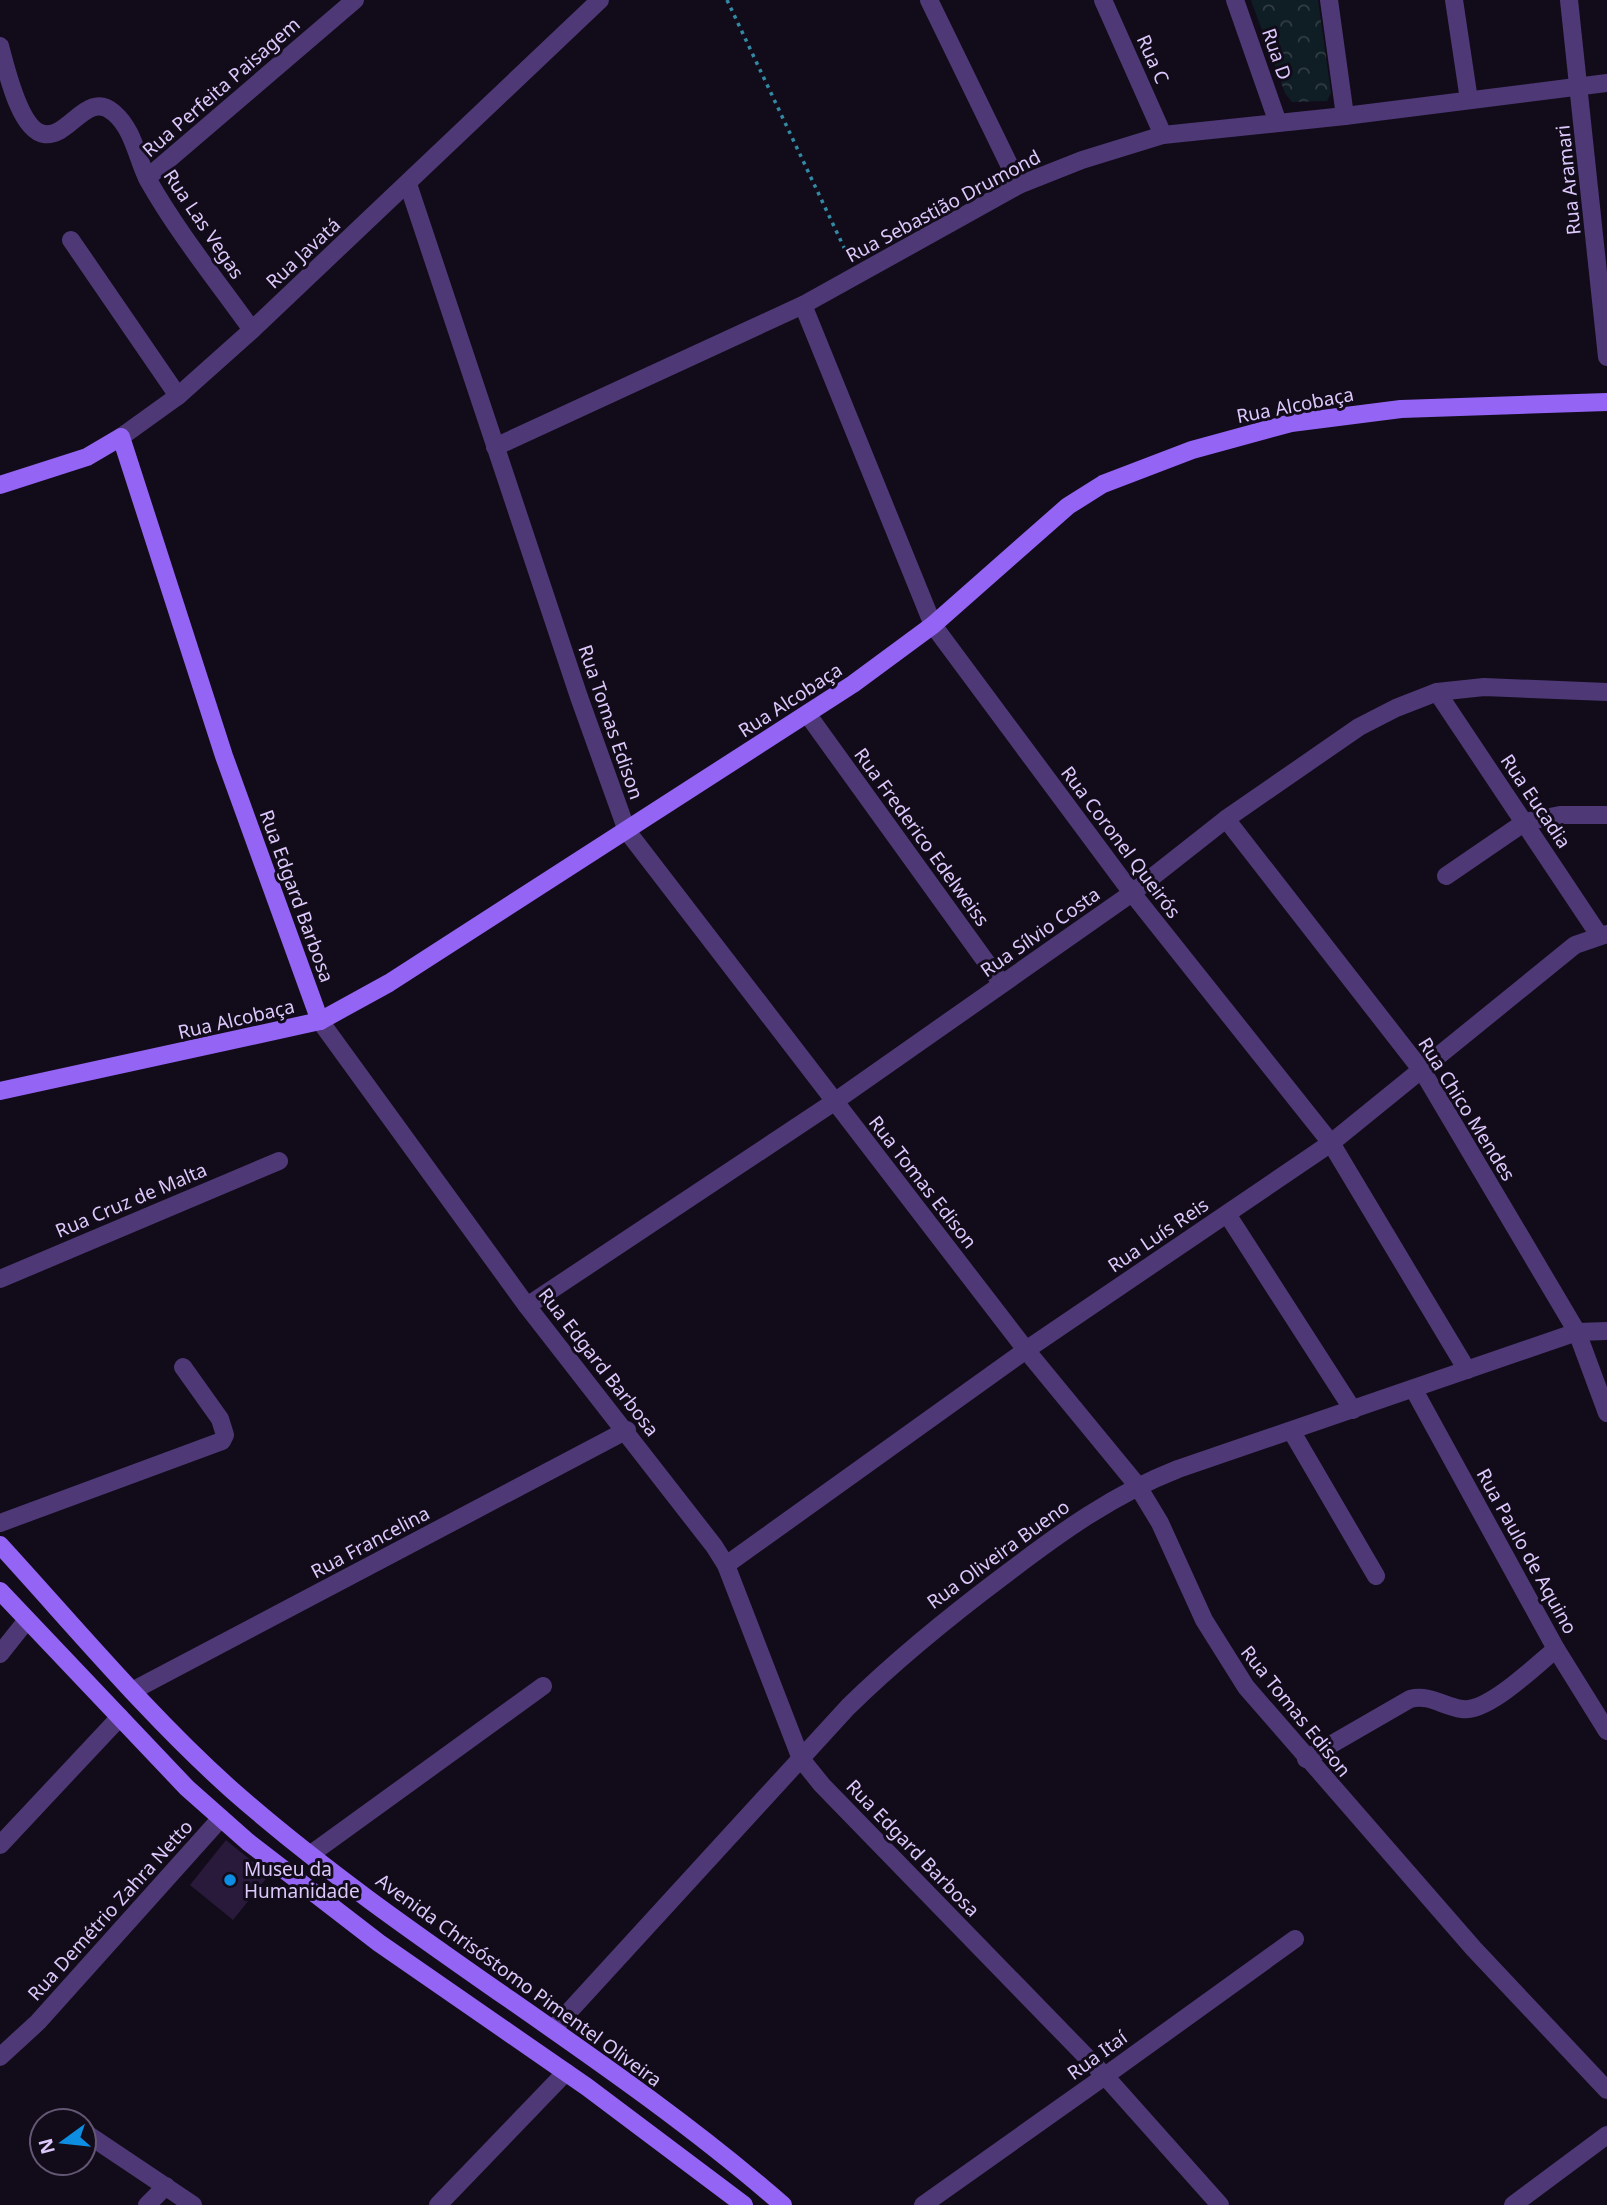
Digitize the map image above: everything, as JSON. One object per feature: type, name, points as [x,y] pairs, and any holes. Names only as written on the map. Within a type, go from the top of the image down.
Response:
[{"type":"main road","name":"Rua Alcobaça","points":[[0,1091],[320,1021],[389,983],[498,910],[808,715],[933,625],[1068,506],[1103,484],[1192,450],[1291,422],[1355,413],[1607,402]]},
{"type":"main road","name":"Rua Javatá","points":[[0,485],[87,457],[121,437]]},
{"type":"main road","name":"Rua Edgard Barbosa","points":[[121,437],[224,756],[320,1021]]},
{"type":"main road","name":"Avenida Chrisóstomo Pimentel Oliveira","points":[[0,1545],[132,1691],[232,1790],[415,1933],[643,2094],[783,2205]]},
{"type":"main road","points":[[0,1591],[220,1818],[379,1943],[566,2072],[744,2205]]},
{"type":"street","name":"Rua Perfeita Paisagem","points":[[147,178],[355,0]]},
{"type":"street","name":"Rua Javatá","points":[[121,437],[178,397],[252,330],[600,0]]},
{"type":"street","points":[[929,0],[1019,185]]},
{"type":"street","name":"Rua C","points":[[1103,0],[1163,135]]},
{"type":"street","name":"Rua D","points":[[1235,0],[1278,122]]},
{"type":"street","points":[[1329,0],[1345,116]]},
{"type":"street","points":[[1454,0],[1469,100]]},
{"type":"street","name":"Rua Aramari","points":[[1569,0],[1607,357]]},
{"type":"street","name":"Rua Las Vegas","points":[[0,46],[25,120],[36,131],[55,133],[85,110],[106,109],[124,125],[147,178],[252,330]]},
{"type":"street","name":"Rua Sebastião Drumond","points":[[495,447],[803,305],[1019,185],[1082,160],[1163,135],[1345,116],[1607,83]]},
{"type":"street","name":"Rua Tomas Edison","points":[[408,184],[627,831],[1026,1350],[1138,1485],[1160,1523],[1223,1655],[1306,1759],[1474,1949],[1607,2090]]},
{"type":"street","points":[[71,240],[178,397]]},
{"type":"street","name":"Rua Coronel Queirós","points":[[803,305],[933,625],[1132,893],[1331,1143],[1467,1370]]},
{"type":"street","name":"Rua Sílvio Costa","points":[[527,1306],[834,1102],[1132,893],[1226,819],[1359,727],[1396,708],[1437,692],[1484,687],[1607,692]]},
{"type":"street","name":"Rua Eucadia","points":[[1437,692],[1603,935]]},
{"type":"street","name":"Rua Frederico Edelweiss","points":[[808,715],[1002,984]]},
{"type":"street","points":[[1446,876],[1525,822],[1560,815],[1607,815]]},
{"type":"street","name":"Rua Chico Mendes","points":[[1226,819],[1423,1072],[1577,1332],[1607,1413]]},
{"type":"street","name":"Rua Luís Reis","points":[[726,1565],[1026,1350],[1331,1143],[1423,1072],[1546,966],[1575,945],[1603,935]]},
{"type":"street","name":"Rua Edgard Barbosa","points":[[320,1021],[527,1306],[627,1430],[726,1565],[802,1759],[822,1785],[1105,2076],[1220,2205]]},
{"type":"street","name":"Rua Cruz de Malta","points":[[0,1279],[279,1161]]},
{"type":"street","points":[[1227,1214],[1353,1410]]},
{"type":"street","name":"Rua Oliveira Bueno","points":[[553,2029],[848,1707],[933,1628],[1064,1530],[1138,1485],[1577,1332],[1607,1331]]},
{"type":"street","points":[[0,1523],[222,1441],[225,1435],[220,1419],[183,1367]]},
{"type":"street","name":"Rua Paulo de Aquino","points":[[1414,1390],[1556,1649],[1607,1731]]},
{"type":"street","name":"Rua Francelina","points":[[132,1691],[627,1430]]},
{"type":"street","points":[[1292,1432],[1376,1576]]},
{"type":"street","points":[[0,1654],[27,1620]]},
{"type":"street","points":[[1306,1759],[1410,1699],[1420,1697],[1459,1708],[1478,1707],[1556,1649]]},
{"type":"street","points":[[311,1854],[543,1686]]},
{"type":"street","points":[[0,1845],[120,1717]]},
{"type":"street","name":"Rua Demétrio Zahra Netto","points":[[0,2057],[31,2029],[220,1818]]},
{"type":"street","name":"Rua Itaí","points":[[923,2205],[1295,1939]]},
{"type":"street","points":[[438,2205],[566,2072]]},
{"type":"street","points":[[1513,2205],[1607,2135]]},
{"type":"street","points":[[98,2141],[193,2205]]},
{"type":"street","points":[[147,2205],[166,2186]]},
{"type":"path","points":[[727,0],[857,274]]},
{"type":"green space","points":[[1251,0],[1318,0],[1331,93],[1327,101],[1292,102],[1285,93]]},
{"type":"building","name":"Museu da Humanidade","points":[[226,1840],[269,1875],[233,1920],[190,1885]]},
{"type":"place","name":"Museu da Humanidade","points":[[230,1880]]}]
